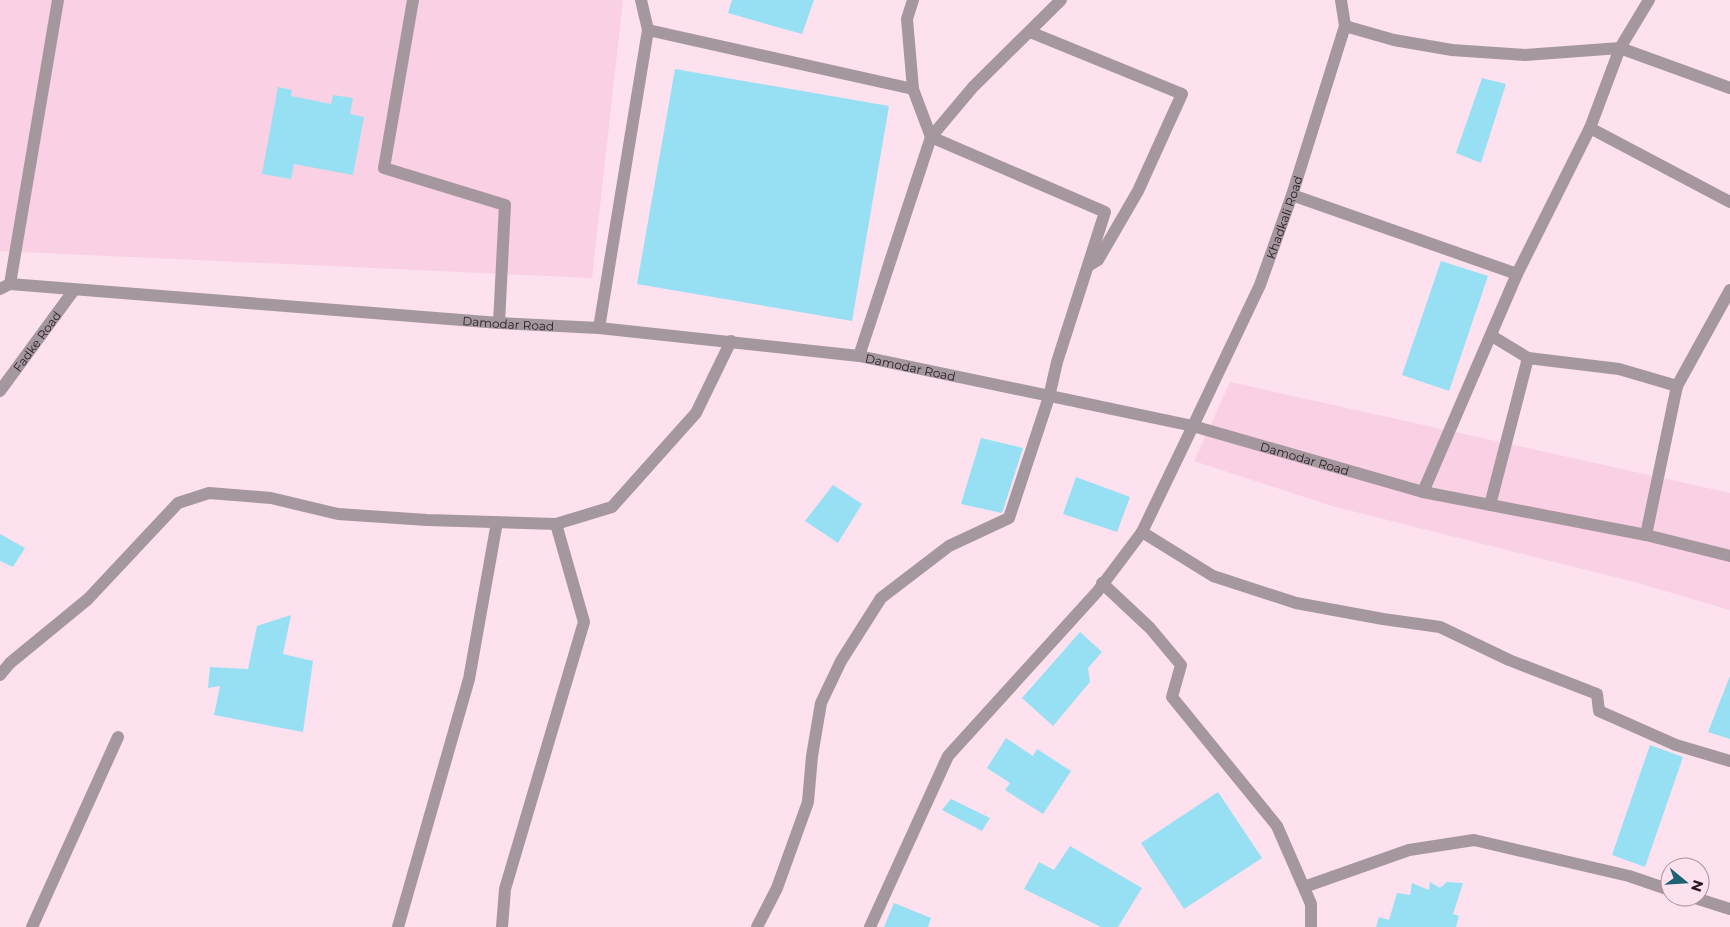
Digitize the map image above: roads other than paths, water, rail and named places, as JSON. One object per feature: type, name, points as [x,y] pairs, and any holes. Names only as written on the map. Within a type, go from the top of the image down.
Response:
[{"type":"street","points":[[3,283],[58,0]]},
{"type":"street","points":[[413,0],[384,168],[505,205],[499,323]]},
{"type":"street","points":[[599,328],[648,30],[641,0]]},
{"type":"street","points":[[757,927],[778,888],[808,802],[812,756],[821,703],[841,661],[881,598],[948,546],[1009,518],[1049,397],[1057,362],[1105,212],[931,137],[913,90],[907,19],[914,0]]},
{"type":"street","points":[[859,356],[931,137],[973,87],[1061,0]]},
{"type":"street","name":"Khadkali Road","points":[[870,927],[881,898],[948,756],[1097,592],[1142,532],[1260,285],[1292,194],[1345,26],[1341,0]]},
{"type":"street","points":[[1423,492],[1492,336],[1517,274],[1590,128],[1620,48],[1649,0]]},
{"type":"street","points":[[1345,26],[1394,40],[1452,50],[1525,55],[1620,48],[1730,88]]},
{"type":"street","points":[[648,30],[913,90]]},
{"type":"street","points":[[1030,32],[1182,94],[1138,191],[1098,260],[1088,266]]},
{"type":"street","points":[[1590,128],[1730,202]]},
{"type":"street","points":[[1292,194],[1517,274]]},
{"type":"street","name":"Damodar Road","points":[[3,283],[499,323],[599,328],[859,356],[1194,426],[1423,492],[1646,535],[1730,556]]},
{"type":"street","name":"Fadke Road","points":[[0,390],[74,290]]},
{"type":"street","points":[[1646,535],[1677,386],[1730,290]]},
{"type":"street","points":[[1492,336],[1528,358],[1620,369],[1677,386]]},
{"type":"street","points":[[0,675],[10,663],[88,599],[178,502],[209,493],[271,498],[338,514],[496,522],[556,524],[612,507],[696,413],[731,341]]},
{"type":"street","points":[[1490,505],[1528,358]]},
{"type":"street","points":[[398,927],[469,679],[496,522]]},
{"type":"street","points":[[502,927],[505,889],[584,622],[556,524]]},
{"type":"street","points":[[1142,532],[1213,576],[1296,603],[1440,627],[1509,660],[1597,694],[1599,711],[1676,745],[1730,761]]},
{"type":"street","points":[[1102,583],[1150,628],[1181,665],[1172,698],[1277,826],[1312,904],[1311,927]]},
{"type":"street","points":[[32,927],[118,737]]},
{"type":"street","points":[[1304,887],[1409,850],[1474,840],[1629,876],[1660,887]]},
{"type":"street","points":[[1710,903],[1730,910]]}]
